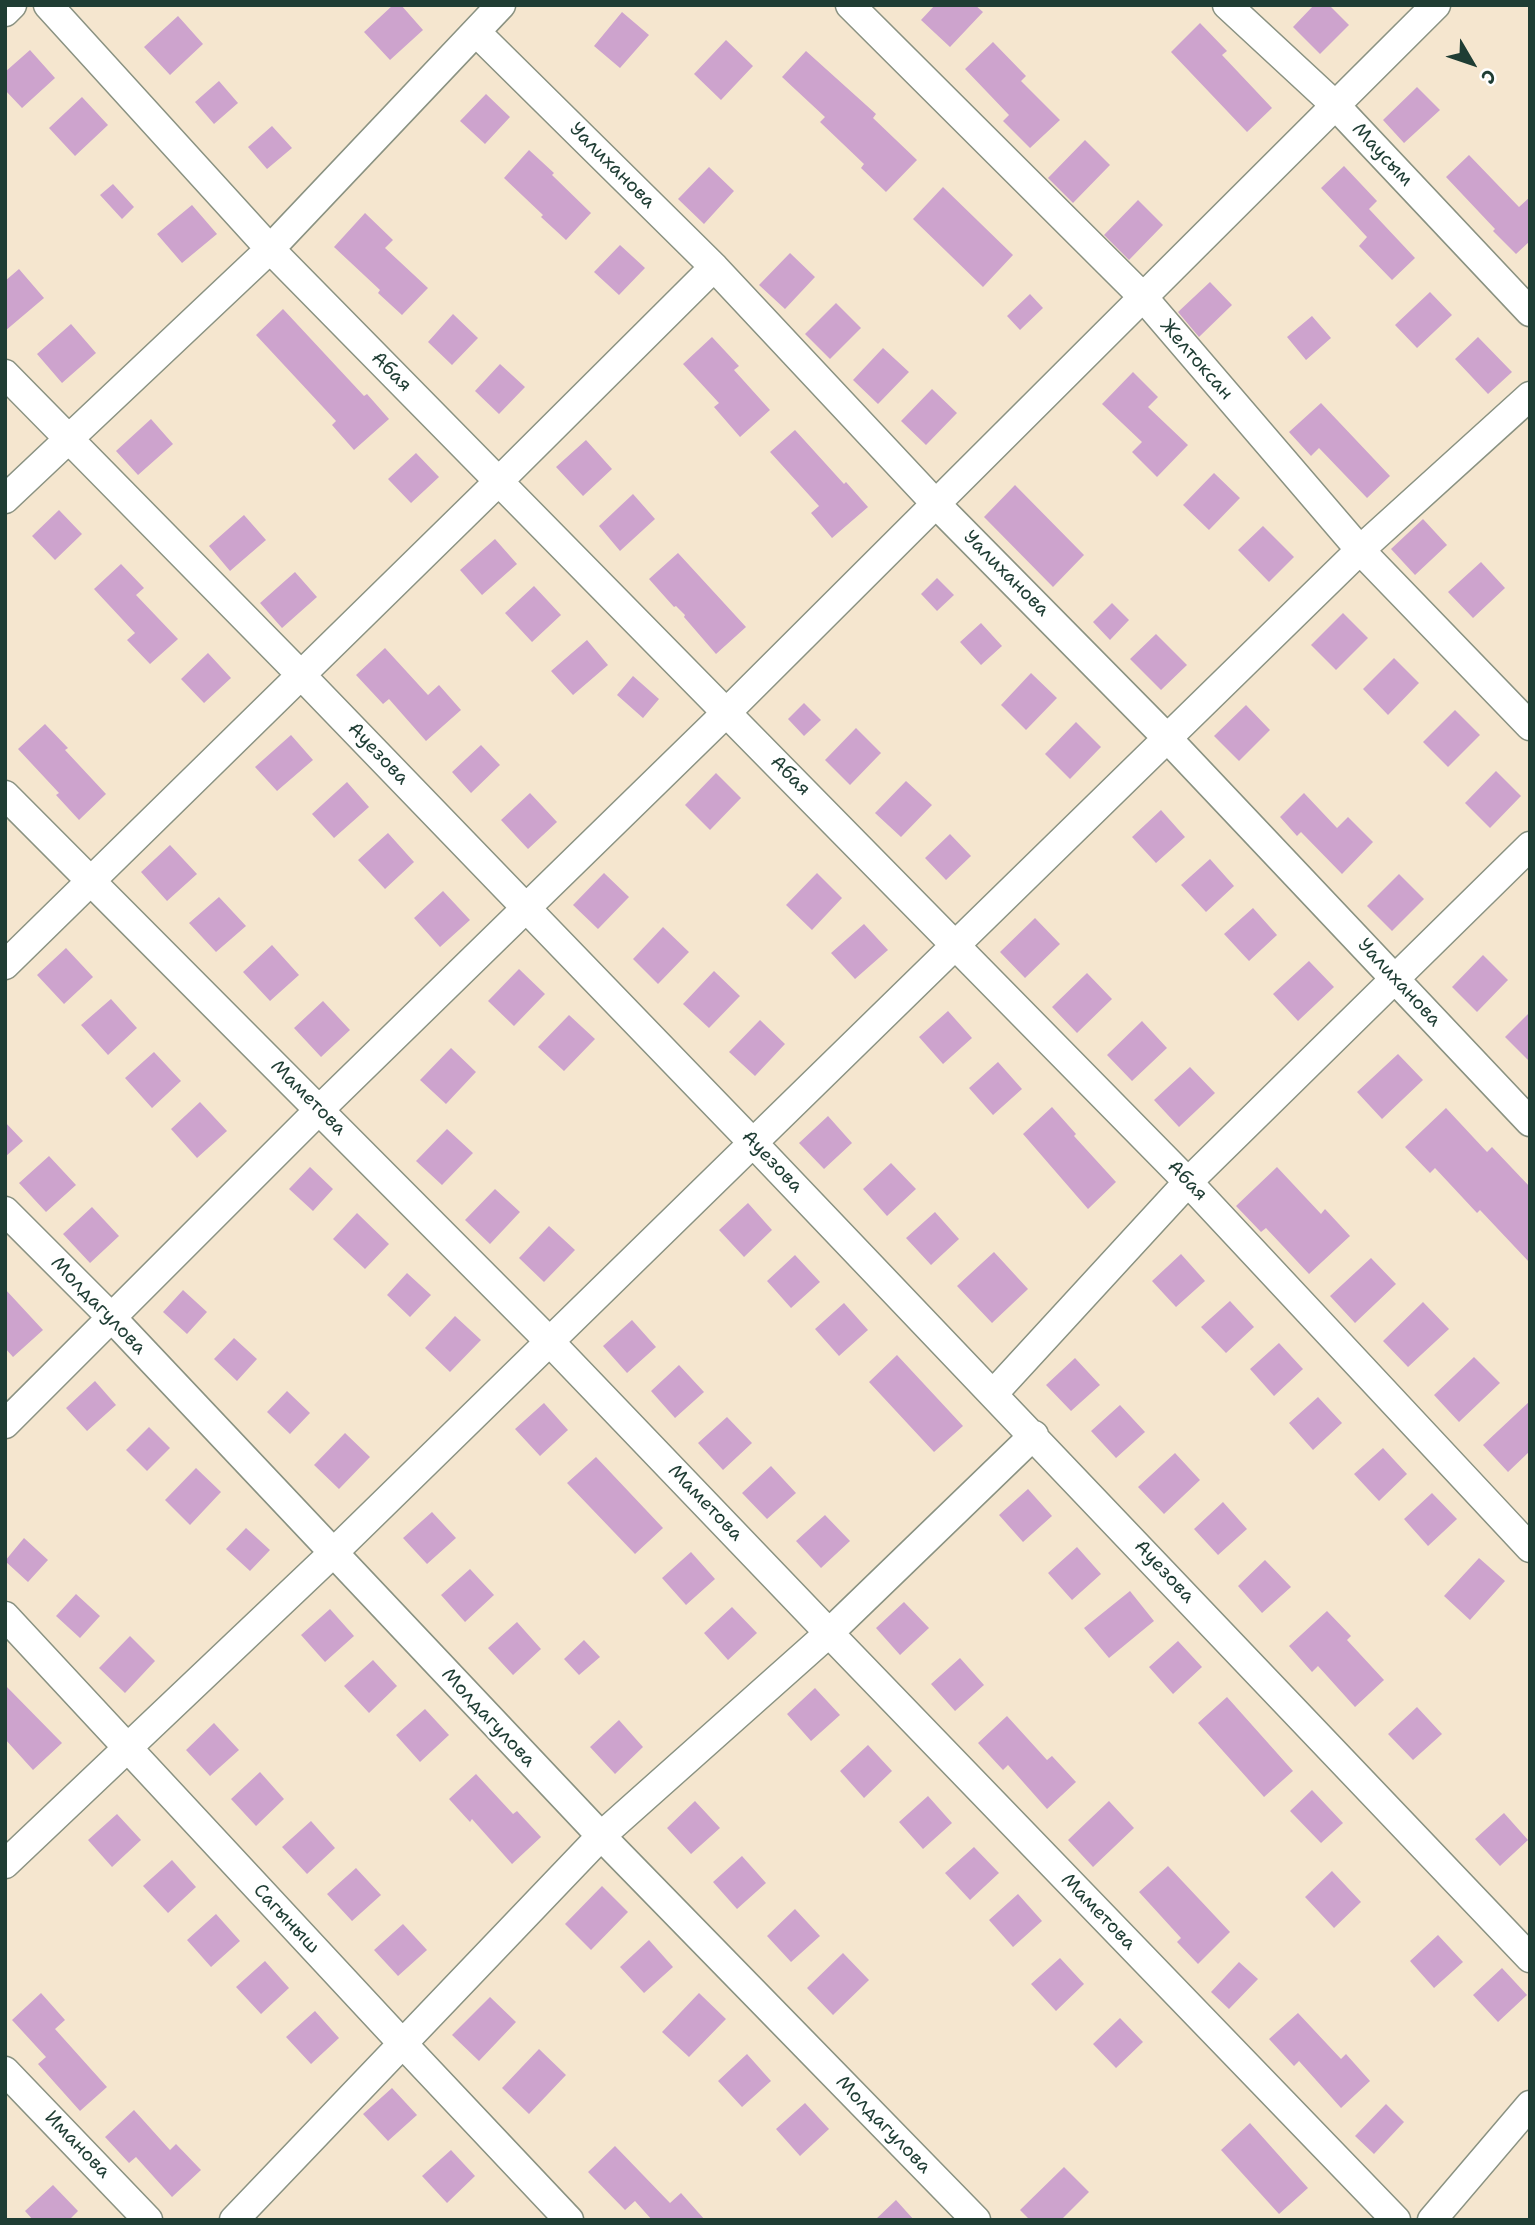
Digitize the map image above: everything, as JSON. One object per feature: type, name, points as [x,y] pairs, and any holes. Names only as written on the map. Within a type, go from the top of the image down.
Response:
[{"type":"street","points":[[5,12],[12,5]]},
{"type":"street","name":"Абая","points":[[48,5],[270,249],[1188,1182],[1530,1548]]},
{"type":"street","name":"Желтоксан","points":[[850,5],[1143,297],[1360,550],[1530,726]]},
{"type":"street","name":"Маусым","points":[[1227,5],[1335,105],[1530,312]]},
{"type":"street","points":[[5,1424],[319,1110],[727,712],[1436,5]]},
{"type":"street","points":[[5,499],[270,249],[500,6]]},
{"type":"street","name":"Уалиханова","points":[[476,32],[714,267],[936,503],[1168,739],[1530,1122]]},
{"type":"street","points":[[5,965],[714,267]]},
{"type":"street","name":"Ауезова","points":[[5,374],[301,675],[994,1393],[1530,1958]]},
{"type":"street","points":[[5,1864],[333,1553],[1360,550],[1530,396]]},
{"type":"street","name":"Маметова","points":[[5,795],[550,1342],[1396,2220]]},
{"type":"street","points":[[994,1393],[1188,1182],[1530,846]]},
{"type":"street","name":"Молдагулова","points":[[5,1211],[111,1318],[601,1836],[976,2220]]},
{"type":"street","points":[[234,2220],[601,1836],[829,1633],[1034,1435]]},
{"type":"street","name":"Сагыныш","points":[[5,1616],[569,2220]]},
{"type":"street","name":"Иманова","points":[[5,2071],[148,2220]]},
{"type":"street","points":[[1432,2220],[1530,2105]]},
{"type":"building","points":[[393,5],[401,5],[423,30],[390,60],[364,32]]},
{"type":"building","points":[[935,5],[975,5],[983,12],[950,47],[921,20]]},
{"type":"building","points":[[1314,5],[1329,5],[1349,25],[1320,54],[1293,27]]},
{"type":"building","points":[[622,12],[649,35],[620,68],[594,46]]},
{"type":"building","points":[[178,16],[203,44],[170,75],[144,47]]},
{"type":"building","points":[[1200,23],[1227,51],[1222,55],[1272,108],[1247,132],[1171,52]]},
{"type":"building","points":[[726,40],[753,66],[721,100],[694,74]]},
{"type":"building","points":[[993,42],[1026,76],[1021,81],[1060,120],[1030,148],[1003,121],[1009,115],[965,69]]},
{"type":"building","points":[[30,50],[55,78],[22,108],[5,90],[5,72]]},
{"type":"building","points":[[806,51],[876,114],[873,118],[917,160],[886,192],[861,168],[864,164],[820,122],[825,117],[782,77]]},
{"type":"building","points":[[219,81],[238,103],[214,124],[195,102]]},
{"type":"building","points":[[1417,87],[1440,110],[1404,143],[1383,120]]},
{"type":"building","points":[[486,94],[510,117],[485,144],[460,121]]},
{"type":"building","points":[[82,97],[108,125],[75,156],[49,128]]},
{"type":"building","points":[[272,126],[292,148],[267,169],[248,147]]},
{"type":"building","points":[[1085,140],[1110,165],[1073,203],[1048,178]]},
{"type":"building","points":[[529,150],[591,213],[566,240],[504,178]]},
{"type":"building","points":[[1469,155],[1519,207],[1530,197],[1530,241],[1516,254],[1446,177]]},
{"type":"building","points":[[1344,166],[1377,201],[1369,209],[1415,258],[1392,280],[1359,246],[1367,237],[1321,188]]},
{"type":"building","points":[[709,167],[734,191],[704,224],[678,199]]},
{"type":"building","points":[[113,184],[134,207],[122,219],[100,195]]},
{"type":"building","points":[[943,187],[1013,255],[983,287],[913,219]]},
{"type":"building","points":[[1138,200],[1163,225],[1129,260],[1104,235]]},
{"type":"building","points":[[192,205],[217,234],[182,263],[157,234]]},
{"type":"building","points":[[365,213],[393,240],[385,248],[428,288],[402,315],[378,293],[380,290],[334,247]]},
{"type":"building","points":[[620,245],[645,268],[619,295],[594,272]]},
{"type":"building","points":[[790,253],[815,277],[785,309],[759,285]]},
{"type":"building","points":[[19,269],[44,298],[5,331],[5,281]]},
{"type":"building","points":[[1210,282],[1232,305],[1199,337],[1178,312]]},
{"type":"building","points":[[1430,292],[1452,315],[1417,348],[1395,325]]},
{"type":"building","points":[[1030,294],[1043,308],[1020,330],[1007,316]]},
{"type":"building","points":[[836,303],[861,328],[830,359],[805,334]]},
{"type":"building","points":[[283,309],[389,419],[354,450],[332,425],[336,421],[256,335]]},
{"type":"building","points":[[453,314],[478,338],[452,365],[428,342]]},
{"type":"building","points":[[1312,316],[1331,338],[1306,360],[1287,337]]},
{"type":"building","points":[[71,324],[96,353],[62,383],[37,354]]},
{"type":"building","points":[[712,337],[739,366],[734,370],[770,410],[740,437],[714,407],[719,403],[683,364]]},
{"type":"building","points":[[1478,337],[1512,372],[1488,394],[1455,359]]},
{"type":"building","points":[[883,348],[909,372],[878,404],[853,380]]},
{"type":"building","points":[[500,364],[525,387],[499,414],[475,391]]},
{"type":"building","points":[[1133,372],[1158,397],[1148,407],[1188,445],[1157,477],[1132,452],[1142,442],[1102,404]]},
{"type":"building","points":[[932,389],[957,413],[926,445],[901,421]]},
{"type":"building","points":[[1321,403],[1390,476],[1367,498],[1319,448],[1311,456],[1289,432]]},
{"type":"building","points":[[151,419],[173,444],[138,475],[116,451]]},
{"type":"building","points":[[795,430],[868,507],[832,538],[811,513],[819,506],[770,452]]},
{"type":"building","points":[[586,440],[612,469],[583,496],[556,467]]},
{"type":"building","points":[[416,453],[439,477],[411,503],[388,479]]},
{"type":"building","points":[[1214,473],[1240,498],[1209,530],[1183,505]]},
{"type":"building","points":[[1015,485],[1084,555],[1053,587],[984,517]]},
{"type":"building","points":[[633,494],[655,519],[620,551],[599,526]]},
{"type":"building","points":[[59,510],[82,534],[55,560],[32,536]]},
{"type":"building","points":[[244,515],[266,540],[230,571],[209,546]]},
{"type":"building","points":[[1423,519],[1447,545],[1415,575],[1391,549]]},
{"type":"building","points":[[1263,526],[1294,557],[1269,582],[1238,550]]},
{"type":"building","points":[[495,539],[517,564],[482,595],[460,570]]},
{"type":"building","points":[[678,553],[746,627],[716,654],[685,615],[674,607],[649,579]]},
{"type":"building","points":[[1481,562],[1505,588],[1473,618],[1448,592]]},
{"type":"building","points":[[121,564],[144,588],[136,595],[178,639],[150,664],[127,640],[135,633],[94,589]]},
{"type":"building","points":[[295,572],[317,597],[282,628],[260,603]]},
{"type":"building","points":[[937,578],[954,595],[937,611],[921,594]]},
{"type":"building","points":[[534,586],[561,615],[532,642],[505,613]]},
{"type":"building","points":[[1112,603],[1129,620],[1110,640],[1093,622]]},
{"type":"building","points":[[1343,613],[1368,638],[1336,670],[1311,645]]},
{"type":"building","points":[[981,623],[1002,646],[981,665],[960,642]]},
{"type":"building","points":[[1156,634],[1187,665],[1161,690],[1130,659]]},
{"type":"building","points":[[587,640],[608,665],[573,695],[551,671]]},
{"type":"building","points":[[385,648],[428,695],[439,685],[461,710],[426,741],[389,699],[383,704],[356,675]]},
{"type":"building","points":[[208,653],[231,678],[204,703],[181,679]]},
{"type":"building","points":[[1394,658],[1419,683],[1388,715],[1363,689]]},
{"type":"building","points":[[1031,673],[1057,698],[1026,730],[1001,705]]},
{"type":"building","points":[[633,676],[659,699],[643,718],[617,695]]},
{"type":"building","points":[[804,703],[821,720],[804,736],[788,719]]},
{"type":"building","points":[[1246,705],[1270,730],[1239,761],[1214,736]]},
{"type":"building","points":[[1455,710],[1480,735],[1448,767],[1423,742]]},
{"type":"building","points":[[1076,722],[1101,747],[1070,779],[1045,754]]},
{"type":"building","points":[[45,724],[106,794],[79,820],[56,795],[59,793],[18,749]]},
{"type":"building","points":[[856,728],[881,753],[850,785],[825,760]]},
{"type":"building","points":[[291,735],[313,760],[277,791],[255,767]]},
{"type":"building","points":[[481,745],[500,765],[471,793],[452,772]]},
{"type":"building","points":[[1496,771],[1521,796],[1490,828],[1465,803]]},
{"type":"building","points":[[716,773],[741,798],[710,830],[685,805]]},
{"type":"building","points":[[906,781],[932,805],[901,837],[875,813]]},
{"type":"building","points":[[347,782],[369,807],[334,838],[312,814]]},
{"type":"building","points":[[530,793],[557,822],[528,849],[501,820]]},
{"type":"building","points":[[1304,793],[1337,828],[1348,817],[1373,842],[1342,874],[1301,832],[1297,836],[1280,817]]},
{"type":"building","points":[[1161,810],[1185,837],[1156,863],[1132,837]]},
{"type":"building","points":[[388,833],[414,862],[385,889],[358,860]]},
{"type":"building","points":[[950,834],[971,856],[946,880],[925,858]]},
{"type":"building","points":[[170,845],[197,874],[167,901],[141,872]]},
{"type":"building","points":[[1210,859],[1234,886],[1206,912],[1181,885]]},
{"type":"building","points":[[604,873],[629,897],[598,929],[573,905]]},
{"type":"building","points":[[817,873],[842,898],[812,930],[786,905]]},
{"type":"building","points":[[1399,874],[1424,899],[1392,931],[1367,906]]},
{"type":"building","points":[[443,891],[470,920],[440,947],[414,918]]},
{"type":"building","points":[[219,897],[246,926],[216,952],[189,923]]},
{"type":"building","points":[[1253,908],[1277,935],[1249,961],[1224,934]]},
{"type":"building","points":[[1035,918],[1060,944],[1025,978],[1000,952]]},
{"type":"building","points":[[864,924],[888,950],[855,979],[831,953]]},
{"type":"building","points":[[663,927],[689,952],[658,984],[633,959]]},
{"type":"building","points":[[272,945],[299,975],[270,1001],[243,972]]},
{"type":"building","points":[[66,948],[93,977],[64,1004],[37,975]]},
{"type":"building","points":[[1483,955],[1508,980],[1477,1012],[1452,987]]},
{"type":"building","points":[[1309,961],[1334,987],[1298,1021],[1273,994]]},
{"type":"building","points":[[519,969],[545,994],[514,1026],[488,1001]]},
{"type":"building","points":[[714,971],[740,996],[709,1028],[683,1004]]},
{"type":"building","points":[[1087,973],[1112,999],[1077,1033],[1052,1007]]},
{"type":"building","points":[[111,999],[137,1028],[108,1055],[81,1025]]},
{"type":"building","points":[[323,1001],[350,1030],[321,1057],[294,1028]]},
{"type":"building","points":[[948,1011],[972,1038],[943,1064],[919,1037]]},
{"type":"building","points":[[1530,1012],[1530,1062],[1505,1037]]},
{"type":"building","points":[[569,1015],[595,1039],[564,1071],[538,1047]]},
{"type":"building","points":[[760,1020],[785,1044],[755,1076],[729,1052]]},
{"type":"building","points":[[1142,1021],[1167,1048],[1132,1081],[1107,1055]]},
{"type":"building","points":[[451,1048],[476,1072],[446,1104],[420,1080]]},
{"type":"building","points":[[154,1052],[181,1081],[152,1108],[125,1078]]},
{"type":"building","points":[[1398,1054],[1423,1080],[1382,1119],[1357,1092]]},
{"type":"building","points":[[998,1062],[1022,1089],[993,1115],[969,1088]]},
{"type":"building","points":[[1190,1067],[1215,1093],[1179,1127],[1154,1100]]},
{"type":"building","points":[[200,1102],[227,1131],[197,1158],[171,1129]]},
{"type":"building","points":[[1052,1107],[1116,1182],[1088,1209],[1023,1134]]},
{"type":"building","points":[[1446,1108],[1487,1152],[1492,1147],[1530,1187],[1530,1263],[1480,1210],[1477,1213],[1435,1168],[1430,1173],[1405,1147]]},
{"type":"building","points":[[828,1116],[852,1143],[824,1169],[799,1143]]},
{"type":"building","points":[[5,1122],[23,1141],[5,1157]]},
{"type":"building","points":[[447,1129],[473,1153],[442,1185],[416,1161]]},
{"type":"building","points":[[49,1156],[76,1185],[46,1212],[19,1183]]},
{"type":"building","points":[[891,1163],[916,1189],[887,1216],[863,1189]]},
{"type":"building","points":[[310,1167],[333,1189],[313,1211],[289,1189]]},
{"type":"building","points":[[1277,1167],[1321,1214],[1325,1209],[1350,1236],[1309,1274],[1266,1228],[1261,1232],[1236,1206]]},
{"type":"building","points":[[495,1189],[520,1212],[490,1244],[465,1220]]},
{"type":"building","points":[[748,1203],[772,1230],[744,1257],[719,1230]]},
{"type":"building","points":[[92,1207],[119,1236],[90,1263],[63,1234]]},
{"type":"building","points":[[935,1212],[959,1239],[931,1265],[906,1238]]},
{"type":"building","points":[[357,1213],[389,1244],[365,1269],[333,1239]]},
{"type":"building","points":[[549,1226],[575,1250],[544,1282],[519,1258]]},
{"type":"building","points":[[994,1252],[1028,1289],[992,1323],[957,1286]]},
{"type":"building","points":[[1181,1254],[1205,1281],[1176,1307],[1152,1281]]},
{"type":"building","points":[[795,1255],[820,1282],[791,1308],[767,1281]]},
{"type":"building","points":[[1371,1258],[1396,1284],[1355,1323],[1330,1296]]},
{"type":"building","points":[[407,1273],[431,1295],[410,1317],[387,1295]]},
{"type":"building","points":[[5,1289],[43,1330],[13,1357],[5,1348]]},
{"type":"building","points":[[183,1290],[207,1312],[187,1334],[163,1312]]},
{"type":"building","points":[[1230,1301],[1254,1327],[1226,1353],[1201,1327]]},
{"type":"building","points":[[1423,1302],[1449,1329],[1408,1367],[1383,1341]]},
{"type":"building","points":[[844,1303],[868,1330],[839,1356],[815,1329]]},
{"type":"building","points":[[455,1316],[481,1340],[450,1372],[425,1348]]},
{"type":"building","points":[[632,1320],[656,1347],[627,1373],[603,1346]]},
{"type":"building","points":[[234,1338],[257,1359],[237,1381],[214,1359]]},
{"type":"building","points":[[1279,1343],[1303,1369],[1274,1396],[1250,1369]]},
{"type":"building","points":[[897,1355],[963,1426],[934,1452],[869,1382]]},
{"type":"building","points":[[1474,1357],[1500,1383],[1459,1422],[1434,1395]]},
{"type":"building","points":[[1075,1358],[1100,1385],[1071,1411],[1046,1385]]},
{"type":"building","points":[[679,1365],[704,1392],[675,1418],[651,1391]]},
{"type":"building","points":[[95,1381],[116,1405],[87,1431],[66,1408]]},
{"type":"building","points":[[287,1391],[310,1413],[290,1434],[267,1412]]},
{"type":"building","points":[[1318,1397],[1342,1423],[1313,1450],[1289,1423]]},
{"type":"building","points":[[1530,1401],[1530,1451],[1508,1472],[1483,1445]]},
{"type":"building","points":[[544,1403],[568,1430],[540,1456],[515,1429]]},
{"type":"building","points":[[1120,1405],[1145,1432],[1116,1458],[1091,1431]]},
{"type":"building","points":[[727,1417],[752,1443],[723,1470],[698,1443]]},
{"type":"building","points":[[149,1427],[170,1448],[147,1471],[126,1450]]},
{"type":"building","points":[[345,1433],[370,1457],[339,1489],[314,1465]]},
{"type":"building","points":[[1383,1448],[1407,1474],[1379,1501],[1354,1474]]},
{"type":"building","points":[[1175,1453],[1200,1480],[1164,1514],[1138,1487]]},
{"type":"building","points":[[596,1457],[663,1528],[635,1554],[567,1483]]},
{"type":"building","points":[[771,1466],[796,1493],[767,1519],[742,1493]]},
{"type":"building","points":[[196,1468],[221,1492],[190,1525],[165,1500]]},
{"type":"building","points":[[1028,1489],[1052,1516],[1023,1542],[999,1515]]},
{"type":"building","points":[[1432,1493],[1457,1519],[1428,1546],[1404,1519]]},
{"type":"building","points":[[1223,1502],[1247,1529],[1218,1555],[1194,1529]]},
{"type":"building","points":[[432,1512],[456,1538],[427,1564],[403,1538]]},
{"type":"building","points":[[825,1515],[850,1541],[821,1568],[796,1541]]},
{"type":"building","points":[[246,1528],[270,1550],[250,1571],[226,1549]]},
{"type":"building","points":[[24,1538],[48,1560],[28,1582],[5,1561]]},
{"type":"building","points":[[1077,1547],[1101,1574],[1072,1600],[1048,1573]]},
{"type":"building","points":[[691,1552],[715,1579],[686,1605],[662,1578]]},
{"type":"building","points":[[1479,1558],[1505,1581],[1470,1620],[1444,1596]]},
{"type":"building","points":[[1265,1560],[1291,1587],[1262,1613],[1238,1586]]},
{"type":"building","points":[[470,1569],[494,1595],[465,1622],[441,1595]]},
{"type":"building","points":[[1130,1591],[1154,1621],[1109,1658],[1084,1628]]},
{"type":"building","points":[[76,1594],[100,1616],[80,1638],[56,1616]]},
{"type":"building","points":[[904,1602],[929,1628],[900,1655],[876,1628]]},
{"type":"building","points":[[732,1607],[757,1633],[728,1660],[704,1633]]},
{"type":"building","points":[[330,1609],[354,1636],[325,1662],[301,1635]]},
{"type":"building","points":[[1327,1611],[1351,1636],[1347,1640],[1384,1680],[1355,1707],[1318,1666],[1312,1672],[1289,1646]]},
{"type":"building","points":[[517,1622],[541,1649],[513,1675],[488,1648]]},
{"type":"building","points":[[130,1636],[155,1661],[125,1693],[99,1668]]},
{"type":"building","points":[[584,1640],[600,1657],[579,1675],[564,1659]]},
{"type":"building","points":[[1178,1641],[1202,1667],[1173,1694],[1149,1667]]},
{"type":"building","points":[[960,1658],[984,1685],[955,1711],[931,1684]]},
{"type":"building","points":[[373,1660],[397,1686],[369,1713],[344,1686]]},
{"type":"building","points":[[5,1685],[62,1743],[33,1770],[5,1739]]},
{"type":"building","points":[[815,1688],[840,1715],[811,1741],[787,1714]]},
{"type":"building","points":[[1227,1697],[1293,1771],[1264,1797],[1198,1723]]},
{"type":"building","points":[[1417,1707],[1442,1734],[1413,1760],[1388,1734]]},
{"type":"building","points":[[425,1709],[449,1735],[420,1762],[396,1735]]},
{"type":"building","points":[[1007,1716],[1047,1760],[1052,1756],[1076,1782],[1047,1809],[1008,1765],[1003,1770],[978,1743]]},
{"type":"building","points":[[619,1720],[643,1747],[615,1774],[590,1747]]},
{"type":"building","points":[[214,1723],[239,1750],[210,1776],[186,1750]]},
{"type":"building","points":[[868,1745],[892,1771],[864,1798],[840,1771]]},
{"type":"building","points":[[260,1772],[284,1799],[256,1826],[231,1799]]},
{"type":"building","points":[[476,1774],[513,1814],[517,1811],[541,1837],[512,1864],[472,1819],[470,1822],[449,1799]]},
{"type":"building","points":[[1312,1790],[1343,1823],[1321,1843],[1290,1811]]},
{"type":"building","points":[[928,1796],[952,1823],[923,1849],[899,1822]]},
{"type":"building","points":[[695,1801],[720,1828],[691,1854],[667,1828]]},
{"type":"building","points":[[1109,1801],[1134,1828],[1093,1867],[1068,1840]]},
{"type":"building","points":[[1504,1813],[1528,1840],[1500,1866],[1475,1839]]},
{"type":"building","points":[[117,1814],[141,1840],[112,1867],[88,1840]]},
{"type":"building","points":[[311,1821],[335,1848],[307,1874],[282,1847]]},
{"type":"building","points":[[974,1847],[999,1873],[970,1900],[945,1873]]},
{"type":"building","points":[[742,1856],[766,1883],[737,1909],[713,1882]]},
{"type":"building","points":[[172,1860],[196,1887],[168,1913],[143,1886]]},
{"type":"building","points":[[1168,1866],[1230,1932],[1198,1964],[1177,1942],[1181,1938],[1139,1892]]},
{"type":"building","points":[[356,1868],[381,1895],[352,1921],[327,1894]]},
{"type":"building","points":[[1332,1871],[1361,1902],[1334,1928],[1305,1897]]},
{"type":"building","points":[[602,1886],[628,1912],[591,1950],[565,1924]]},
{"type":"building","points":[[1018,1894],[1042,1921],[1013,1947],[989,1920]]},
{"type":"building","points":[[795,1909],[820,1936],[791,1962],[767,1936]]},
{"type":"building","points":[[216,1914],[240,1941],[211,1967],[187,1940]]},
{"type":"building","points":[[403,1924],[427,1950],[398,1976],[374,1950]]},
{"type":"building","points":[[1438,1935],[1463,1962],[1434,1988],[1410,1961]]},
{"type":"building","points":[[649,1940],[673,1967],[644,1993],[620,1967]]},
{"type":"building","points":[[843,1953],[869,1980],[833,2015],[807,1988]]},
{"type":"building","points":[[1060,1958],[1084,1984],[1056,2011],[1031,1984]]},
{"type":"building","points":[[265,1961],[289,1988],[261,2014],[236,1987]]},
{"type":"building","points":[[1239,1962],[1258,1979],[1229,2009],[1211,1992]]},
{"type":"building","points":[[1502,1968],[1527,1995],[1498,2022],[1473,1995]]},
{"type":"building","points":[[41,1993],[65,2020],[55,2029],[107,2087],[80,2111],[38,2064],[46,2057],[12,2020]]},
{"type":"building","points":[[699,1993],[726,2019],[689,2057],[662,2032]]},
{"type":"building","points":[[490,1997],[516,2022],[479,2061],[452,2035]]},
{"type":"building","points":[[315,2011],[339,2038],[311,2064],[286,2037]]},
{"type":"building","points":[[1298,2013],[1341,2059],[1346,2054],[1370,2081],[1341,2108],[1299,2061],[1294,2066],[1269,2039]]},
{"type":"building","points":[[1120,2018],[1143,2042],[1116,2068],[1093,2044]]},
{"type":"building","points":[[539,2049],[566,2075],[529,2114],[502,2088]]},
{"type":"building","points":[[747,2054],[771,2081],[742,2107],[718,2081]]},
{"type":"building","points":[[392,2088],[417,2115],[388,2141],[363,2114]]},
{"type":"building","points":[[805,2103],[829,2129],[800,2156],[776,2129]]},
{"type":"building","points":[[1386,2104],[1404,2122],[1374,2154],[1355,2136]]},
{"type":"building","points":[[134,2110],[170,2150],[176,2144],[201,2170],[172,2197],[136,2157],[129,2163],[105,2137]]},
{"type":"building","points":[[1250,2123],[1308,2188],[1279,2214],[1221,2150]]},
{"type":"building","points":[[615,2146],[670,2203],[681,2193],[705,2220],[652,2220],[635,2201],[625,2210],[588,2172]]},
{"type":"building","points":[[451,2150],[475,2176],[447,2203],[422,2176]]},
{"type":"building","points":[[1064,2167],[1089,2192],[1061,2220],[1030,2220],[1020,2210]]},
{"type":"building","points":[[53,2185],[78,2211],[69,2220],[33,2220],[25,2211]]},
{"type":"building","points":[[896,2200],[914,2220],[875,2220]]}]
